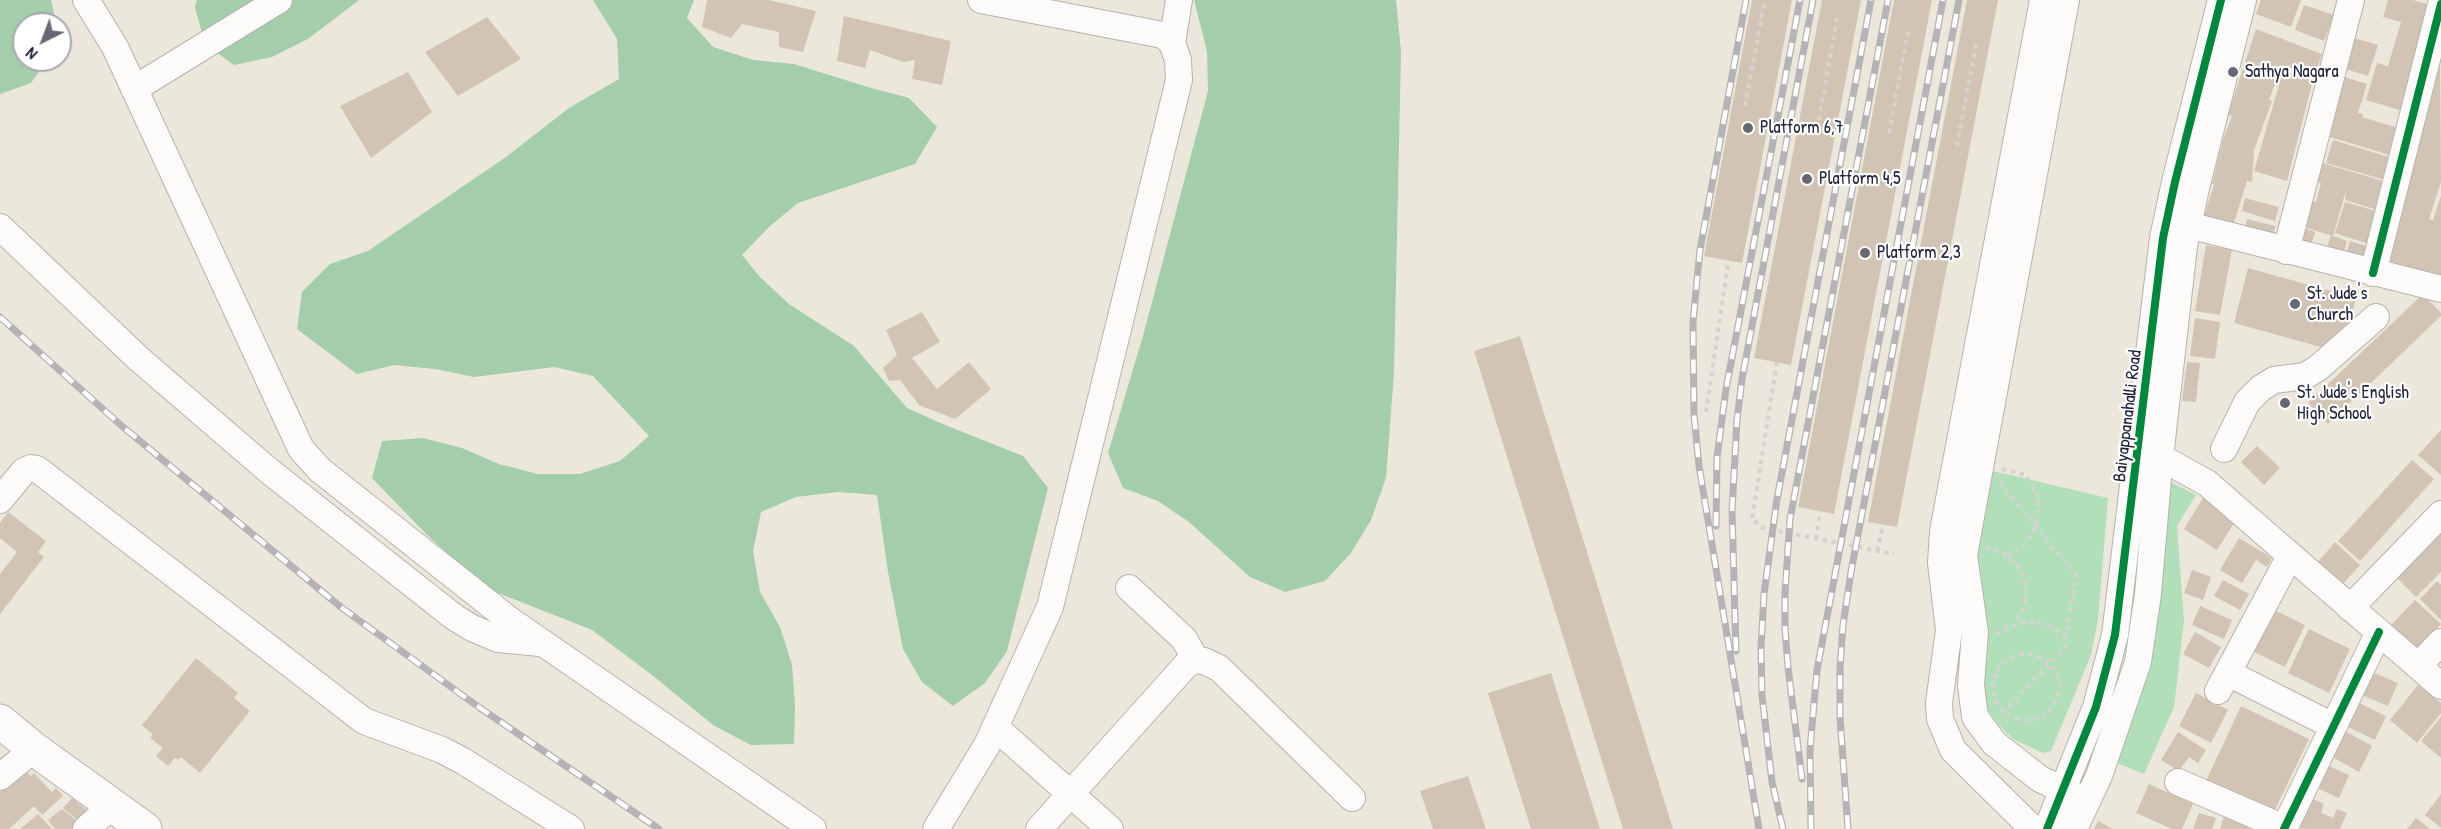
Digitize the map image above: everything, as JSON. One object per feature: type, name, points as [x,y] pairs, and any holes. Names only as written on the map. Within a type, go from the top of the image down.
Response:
[{"type":"main road","points":[[0,721],[34,749],[145,829]]},
{"type":"street","points":[[86,0],[114,47],[301,449],[320,470],[511,621],[813,829]]},
{"type":"street","points":[[134,89],[279,0]]},
{"type":"street","points":[[981,0],[1150,31],[1163,35],[1172,43]]},
{"type":"street","points":[[936,829],[987,745],[1050,607],[1179,80],[1178,60],[1172,43],[1179,0]]},
{"type":"street","points":[[2033,829],[1953,750],[1940,719],[1949,630],[1941,564],[1943,531],[1998,300],[2028,136],[2043,0]]},
{"type":"street","points":[[2028,136],[2066,0]]},
{"type":"street","name":"Baiyappanahalli Road","points":[[2074,829],[2107,754],[2138,662],[2148,594],[2149,455],[2163,238],[2221,0]]},
{"type":"street","name":"Baiyappanahalli Road","points":[[2047,829],[2096,707],[2113,646],[2149,455],[2188,225],[2243,0]]},
{"type":"street","points":[[2286,251],[2350,0]]},
{"type":"street","points":[[2373,273],[2441,4]]},
{"type":"street","points":[[2188,225],[2441,289]]},
{"type":"street","points":[[0,227],[139,359],[268,471],[454,617],[498,639],[543,643]]},
{"type":"street","points":[[1998,300],[1982,462],[1964,550],[1975,632],[1971,703],[1975,717],[1994,743],[2040,779],[2087,801]]},
{"type":"street","points":[[2202,480],[2204,465],[2224,449],[2247,402],[2261,388],[2274,380],[2305,376],[2312,372],[2376,317]]},
{"type":"street","points":[[2149,455],[2202,480],[2441,686]]},
{"type":"street","points":[[0,500],[24,471],[31,468],[37,469],[364,721],[442,750],[571,829]]},
{"type":"street","points":[[2350,608],[2441,514]]},
{"type":"street","points":[[2290,556],[2223,682],[2333,726]]},
{"type":"street","points":[[1129,588],[1184,639],[1196,660]]},
{"type":"street","points":[[2178,782],[2284,829],[2379,632]]},
{"type":"street","points":[[2418,666],[2441,642]]},
{"type":"street","points":[[1039,829],[1187,664],[1196,660],[1219,668],[1352,798]]},
{"type":"street","points":[[995,727],[1110,829]]},
{"type":"street","points":[[0,777],[34,749]]},
{"type":"street","points":[[86,829],[112,806]]},
{"type":"path","points":[[1745,106],[1764,4]]},
{"type":"path","points":[[1819,120],[1837,18]]},
{"type":"path","points":[[1889,133],[1908,31]]},
{"type":"path","points":[[1957,146],[1976,44]]},
{"type":"path","points":[[1706,412],[1728,264]]},
{"type":"path","points":[[1777,362],[1752,519],[1763,528],[1894,554]]},
{"type":"path","points":[[1982,462],[2026,476],[2037,494],[2036,527],[2023,546],[2007,556]]},
{"type":"path","points":[[1982,462],[2076,575],[2064,649],[2004,712]]},
{"type":"path","points":[[1816,538],[1820,511]]},
{"type":"path","points":[[1877,550],[1883,525]]},
{"type":"path","points":[[1964,550],[1988,548],[2007,556],[2021,571],[2026,593],[2024,609],[2013,625]]},
{"type":"path","points":[[1992,638],[2013,625],[2029,622],[2044,624],[2066,637]]},
{"type":"path","points":[[2024,654],[2034,655],[2050,664],[2059,683],[2059,692],[2052,709],[2045,715],[2028,721],[2019,720],[2004,712],[1994,695],[1994,676],[1999,667],[2014,656],[2024,654]]},
{"type":"green space","points":[[0,0],[51,0],[54,12],[12,12],[12,72],[39,72],[31,83],[0,94]]},
{"type":"green space","points":[[197,0],[359,0],[308,39],[272,57],[234,65],[205,44],[195,7]]},
{"type":"green space","points":[[593,0],[694,0],[687,18],[713,47],[753,60],[794,64],[909,98],[937,127],[915,164],[798,203],[769,227],[742,255],[760,277],[789,304],[854,346],[907,408],[1023,456],[1048,488],[1007,651],[985,683],[953,706],[922,682],[903,649],[888,572],[877,495],[838,492],[796,497],[761,512],[753,551],[760,592],[780,627],[792,665],[795,706],[794,744],[751,745],[713,725],[592,630],[488,589],[427,535],[372,478],[382,441],[423,438],[462,448],[499,464],[538,474],[580,474],[620,461],[649,436],[593,376],[554,367],[474,377],[435,369],[394,365],[357,374],[297,329],[302,292],[330,264],[368,251],[506,157],[569,108],[619,79],[617,39]]},
{"type":"green space","points":[[1194,0],[1396,0],[1401,52],[1394,373],[1386,478],[1371,520],[1351,553],[1325,581],[1285,592],[1250,577],[1189,522],[1158,501],[1123,488],[1108,453],[1143,336],[1208,91],[1207,51]]},
{"type":"green space","points":[[1989,470],[2108,498],[2098,619],[2091,655],[2051,751],[2043,753],[2013,739],[1985,706],[1983,689],[1986,612],[1976,573],[1975,551]]},
{"type":"green space","points":[[2166,480],[2196,495],[2177,526],[2184,621],[2174,707],[2144,774],[2112,761],[2134,708],[2156,639]]},
{"type":"building","points":[[707,0],[769,0],[816,11],[803,52],[779,47],[779,32],[742,24],[731,38],[702,27]]},
{"type":"building","name":"Platform 6,7","points":[[1752,0],[1792,0],[1742,263],[1704,256]]},
{"type":"building","name":"Platform 4,5","points":[[1822,0],[1861,0],[1791,365],[1754,358]]},
{"type":"building","name":"Platform 2,3","points":[[1894,0],[1932,0],[1834,514],[1798,507]]},
{"type":"building","points":[[1967,0],[1998,0],[1897,527],[1868,522]]},
{"type":"building","points":[[2261,0],[2301,0],[2291,27],[2256,14]]},
{"type":"building","points":[[2388,0],[2413,0],[2434,6],[2402,111],[2366,100],[2377,63],[2388,66],[2401,22],[2383,17]]},
{"type":"building","points":[[2304,5],[2334,15],[2324,41],[2295,30]]},
{"type":"building","points":[[844,16],[951,41],[942,85],[912,79],[915,60],[903,62],[870,50],[865,68],[837,61]]},
{"type":"building","points":[[487,17],[521,59],[458,96],[425,52]]},
{"type":"building","points":[[2256,29],[2322,54],[2314,77],[2282,65],[2254,150],[2252,182],[2247,181],[2232,229],[2203,219],[2214,185],[2212,184],[2223,139],[2232,116],[2228,114]]},
{"type":"building","points":[[2351,37],[2378,45],[2368,76],[2342,68]]},
{"type":"building","points":[[2440,61],[2441,182],[2429,219],[2433,220],[2441,196],[2441,283],[2384,265],[2422,136],[2419,135]]},
{"type":"building","points":[[2283,71],[2313,80],[2287,181],[2254,171]]},
{"type":"building","points":[[408,72],[432,112],[371,158],[340,106]]},
{"type":"building","points":[[2338,75],[2367,84],[2358,113],[2363,114],[2362,117],[2401,129],[2393,156],[2320,134]]},
{"type":"building","points":[[2333,140],[2392,158],[2385,180],[2326,163]]},
{"type":"building","points":[[2319,162],[2389,183],[2381,211],[2345,200],[2346,190],[2333,236],[2297,225],[2305,199],[2316,202],[2321,183],[2314,180]]},
{"type":"building","points":[[2245,198],[2279,207],[2275,221],[2242,211]]},
{"type":"building","points":[[2345,202],[2379,212],[2369,244],[2335,233]]},
{"type":"building","points":[[2247,219],[2275,226],[2273,239],[2245,232]]},
{"type":"building","points":[[2298,226],[2315,232],[2310,249],[2292,243]]},
{"type":"building","points":[[2331,235],[2347,241],[2343,255],[2326,250]]},
{"type":"building","points":[[2350,241],[2369,247],[2364,264],[2345,258]]},
{"type":"building","points":[[2206,245],[2232,250],[2220,315],[2195,311]]},
{"type":"building","points":[[2248,268],[2356,298],[2346,337],[2337,334],[2332,350],[2234,323]]},
{"type":"building","points":[[2423,294],[2441,313],[2441,316],[2328,424],[2308,403]]},
{"type":"building","points":[[922,312],[940,342],[912,358],[937,389],[969,362],[991,389],[955,419],[919,405],[900,380],[889,381],[883,368],[897,355],[886,330]]},
{"type":"building","points":[[2195,318],[2220,322],[2215,359],[2190,356]]},
{"type":"building","points":[[1520,336],[1673,829],[1623,829],[1474,351]]},
{"type":"building","points":[[2187,362],[2200,363],[2196,402],[2182,401]]},
{"type":"building","points":[[2441,430],[2441,475],[2418,455]]},
{"type":"building","points":[[2257,446],[2280,468],[2264,485],[2241,462]]},
{"type":"building","points":[[2412,460],[2434,479],[2360,561],[2338,541]]},
{"type":"building","points":[[2204,496],[2238,517],[2217,550],[2184,529]]},
{"type":"building","points":[[8,512],[46,541],[38,552],[44,557],[0,614],[0,574],[17,552],[0,538],[0,523]]},
{"type":"building","points":[[2436,530],[2441,535],[2441,572],[2416,597],[2393,574]]},
{"type":"building","points":[[2239,538],[2272,558],[2267,567],[2256,560],[2242,583],[2220,570]]},
{"type":"building","points":[[2335,542],[2360,565],[2343,584],[2318,562]]},
{"type":"building","points":[[2192,570],[2211,577],[2203,600],[2184,593]]},
{"type":"building","points":[[2223,580],[2249,594],[2240,610],[2214,596]]},
{"type":"building","points":[[2437,581],[2441,585],[2441,620],[2420,599]]},
{"type":"building","points":[[2415,600],[2441,624],[2416,651],[2390,626]]},
{"type":"building","points":[[2200,606],[2232,620],[2224,639],[2192,625]]},
{"type":"building","points":[[2272,609],[2305,625],[2285,667],[2252,651]]},
{"type":"building","points":[[2309,629],[2350,649],[2329,693],[2288,673]]},
{"type":"building","points":[[2195,632],[2221,647],[2209,668],[2183,654]]},
{"type":"building","points":[[196,658],[238,693],[234,698],[250,711],[200,773],[181,757],[178,760],[175,758],[168,766],[156,756],[163,748],[150,738],[153,735],[142,725]]},
{"type":"building","points":[[2367,670],[2398,683],[2388,706],[2357,693]]},
{"type":"building","points":[[1551,673],[1600,829],[1531,829],[1488,693]]},
{"type":"building","points":[[2418,685],[2441,703],[2441,713],[2417,743],[2390,720]]},
{"type":"building","points":[[2196,693],[2228,710],[2211,743],[2179,726]]},
{"type":"building","points":[[2359,703],[2386,716],[2375,740],[2348,727]]},
{"type":"building","points":[[2241,706],[2309,739],[2273,814],[2206,781]]},
{"type":"building","points":[[2441,717],[2441,758],[2421,741]]},
{"type":"building","points":[[2343,730],[2372,746],[2359,772],[2329,755]]},
{"type":"building","points":[[2178,732],[2206,750],[2198,763],[2189,757],[2179,771],[2161,760]]},
{"type":"building","points":[[2329,766],[2349,775],[2339,798],[2319,789]]},
{"type":"building","points":[[25,770],[31,776],[34,773],[52,792],[56,788],[63,796],[42,815],[34,806],[9,829],[0,829],[0,792]]},
{"type":"building","points":[[1468,776],[1486,829],[1433,829],[1420,791]]},
{"type":"building","points":[[2149,784],[2193,804],[2182,829],[2172,829],[2136,813]]},
{"type":"building","points":[[2441,794],[2441,828],[2425,815]]},
{"type":"building","points":[[72,798],[89,812],[81,823],[63,808]]},
{"type":"building","points":[[2311,798],[2324,804],[2321,813],[2333,818],[2337,809],[2347,813],[2340,829],[2299,827]]},
{"type":"building","points":[[62,809],[81,824],[75,829],[55,829],[48,820]]},
{"type":"building","points":[[2199,813],[2216,818],[2212,829],[2193,829]]},
{"type":"building","points":[[38,814],[52,829],[20,829]]},
{"type":"building","points":[[2224,817],[2249,827],[2248,829],[2220,829]]},
{"type":"building","points":[[2416,818],[2430,829],[2407,829]]},
{"type":"building","points":[[2098,821],[2113,829],[2094,829]]},
{"type":"railway","points":[[1746,0],[1700,250],[1693,322],[1694,414],[1699,466],[1759,829]]},
{"type":"railway","points":[[1716,526],[1717,457],[1726,389],[1800,0]]},
{"type":"railway","points":[[1736,651],[1732,511],[1737,420],[1742,379],[1813,0]]},
{"type":"railway","points":[[1783,829],[1772,782],[1762,695],[1761,648],[1764,594],[1777,499],[1871,0]]},
{"type":"railway","points":[[1802,779],[1785,628],[1790,519],[1888,0]]},
{"type":"railway","points":[[1811,829],[1810,749],[1817,670],[1943,0]]},
{"type":"railway","points":[[1848,829],[1840,717],[1843,625],[1851,572],[1959,0]]},
{"type":"railway","points":[[0,317],[123,427],[342,608],[480,708],[659,829]]},
{"type":"cycle path","points":[[2047,829],[2096,707],[2115,635],[2163,238],[2221,0]]},
{"type":"cycle path","points":[[2373,273],[2441,4]]},
{"type":"cycle path","points":[[2284,829],[2379,632]]},
{"type":"place","name":"Sathya Nagara","points":[[2233,72]]},
{"type":"place","name":"Platform 6,7","points":[[1748,128]]},
{"type":"place","name":"Platform 4,5","points":[[1807,179]]},
{"type":"place","name":"Platform 2,3","points":[[1865,253]]},
{"type":"place","name":"St. Jude's Church","points":[[2295,304]]},
{"type":"place","name":"St. Jude's English High School","points":[[2285,403]]}]
